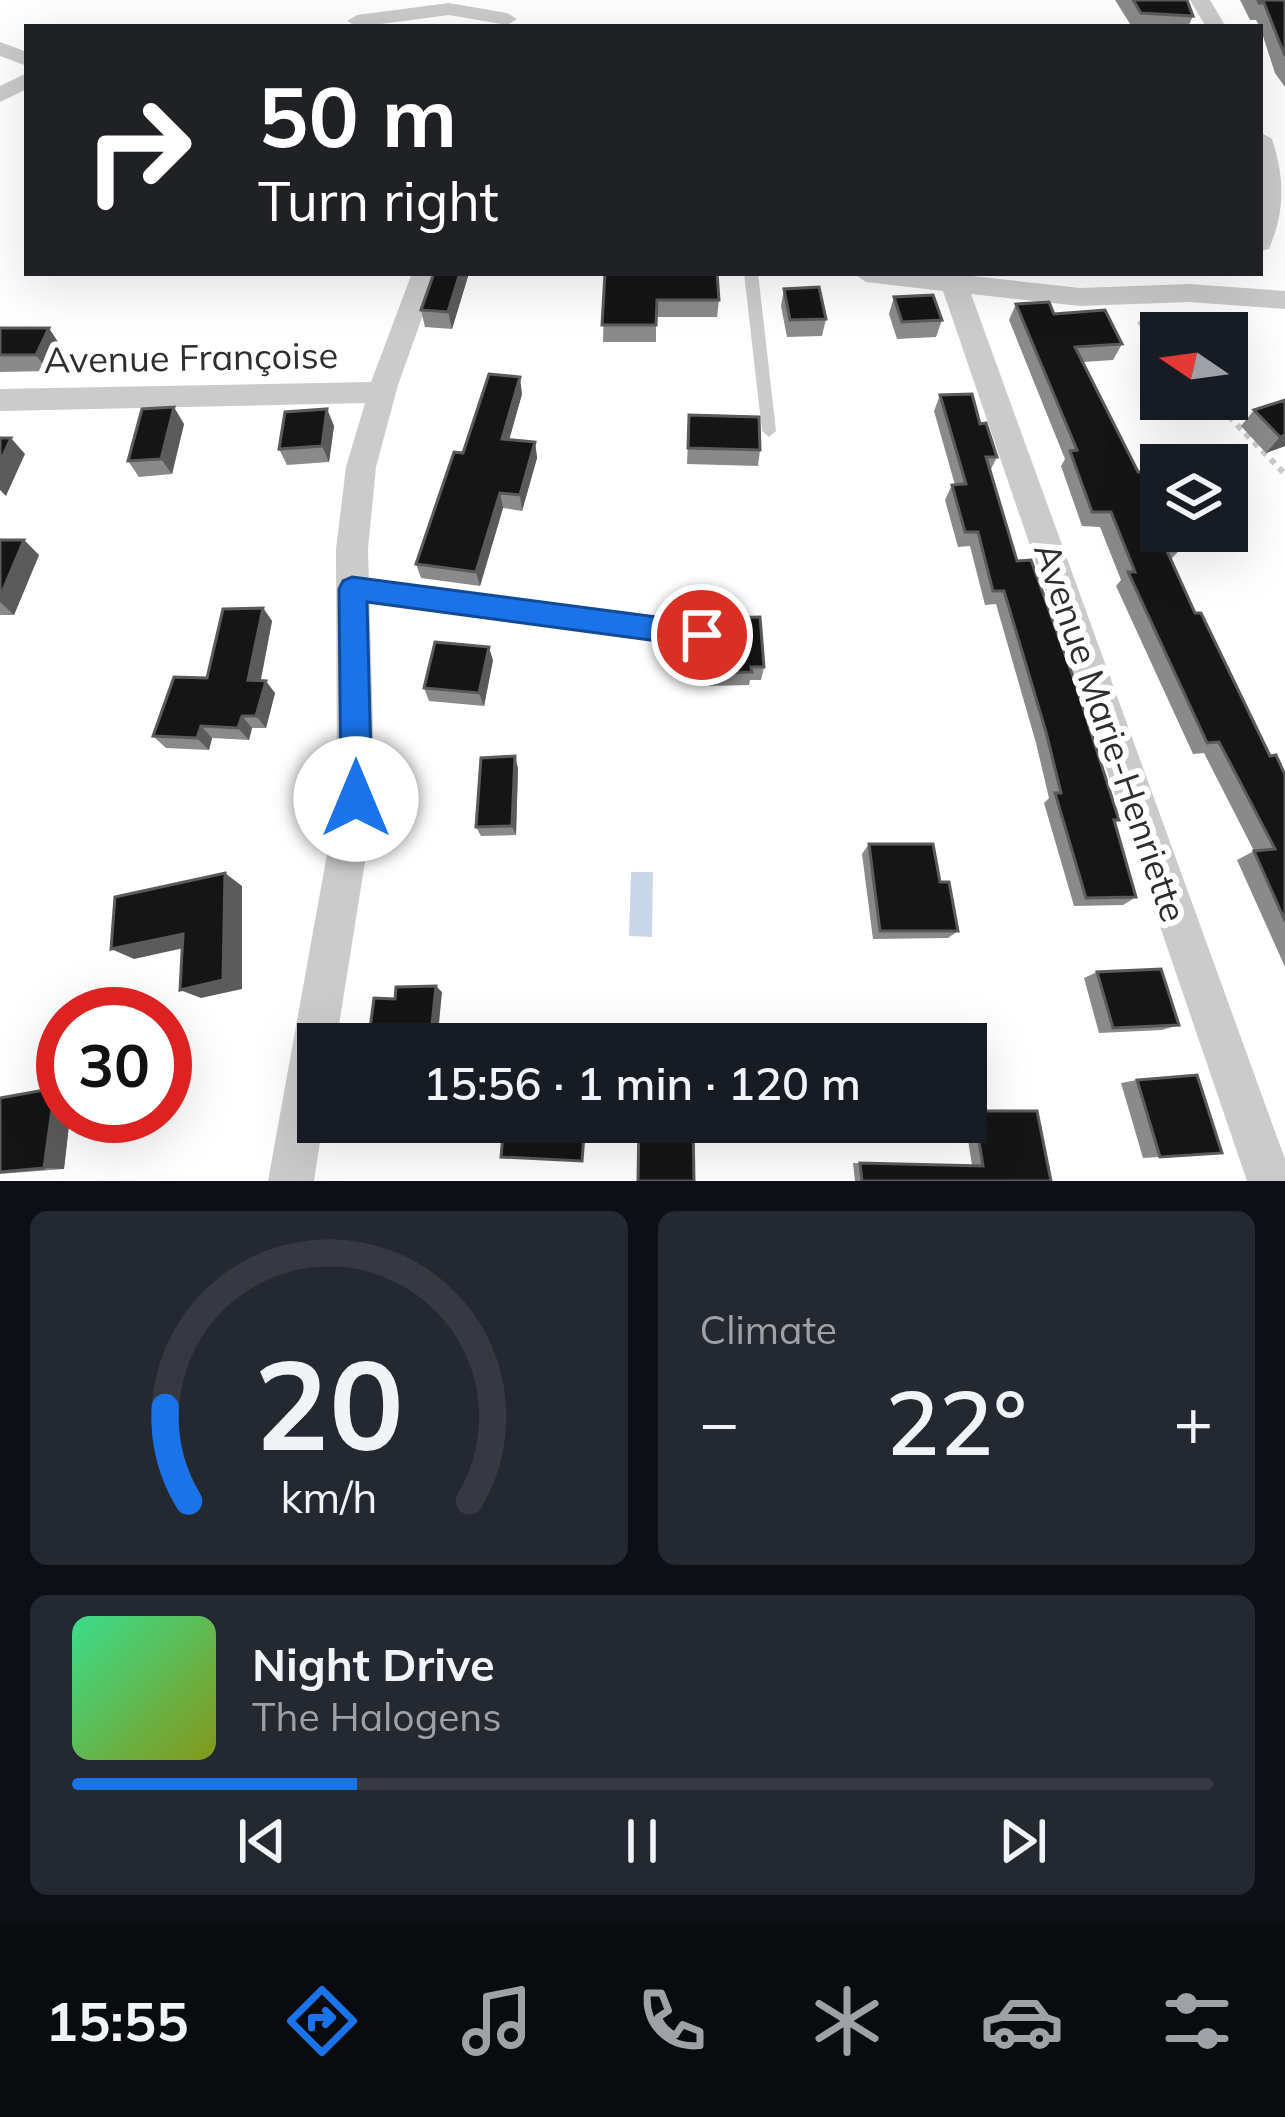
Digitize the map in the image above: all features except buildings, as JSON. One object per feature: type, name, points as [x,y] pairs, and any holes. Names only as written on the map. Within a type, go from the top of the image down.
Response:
[{"type":"street","points":[[357,21],[449,9],[510,17]]},
{"type":"street","points":[[1263,149],[1276,189],[1276,206],[1263,236]]},
{"type":"street","points":[[293,1178],[356,799],[352,589],[362,467],[424,276]]},
{"type":"street","points":[[890,276],[1080,297],[1226,284],[1285,300]]},
{"type":"street","name":"Avenue Marie-Henriette","points":[[955,284],[1270,1181]]},
{"type":"street","name":"Avenue Françoise","points":[[0,400],[383,392]]},
{"type":"lane","points":[[751,276],[770,431]]},
{"type":"lane","points":[[352,589],[702,635]]},
{"type":"path","points":[[1233,420],[1285,474]]},
{"type":"water","points":[[631,872],[653,872],[652,937],[629,936]]},
{"type":"route","points":[[356,799],[352,589],[702,635]]}]
